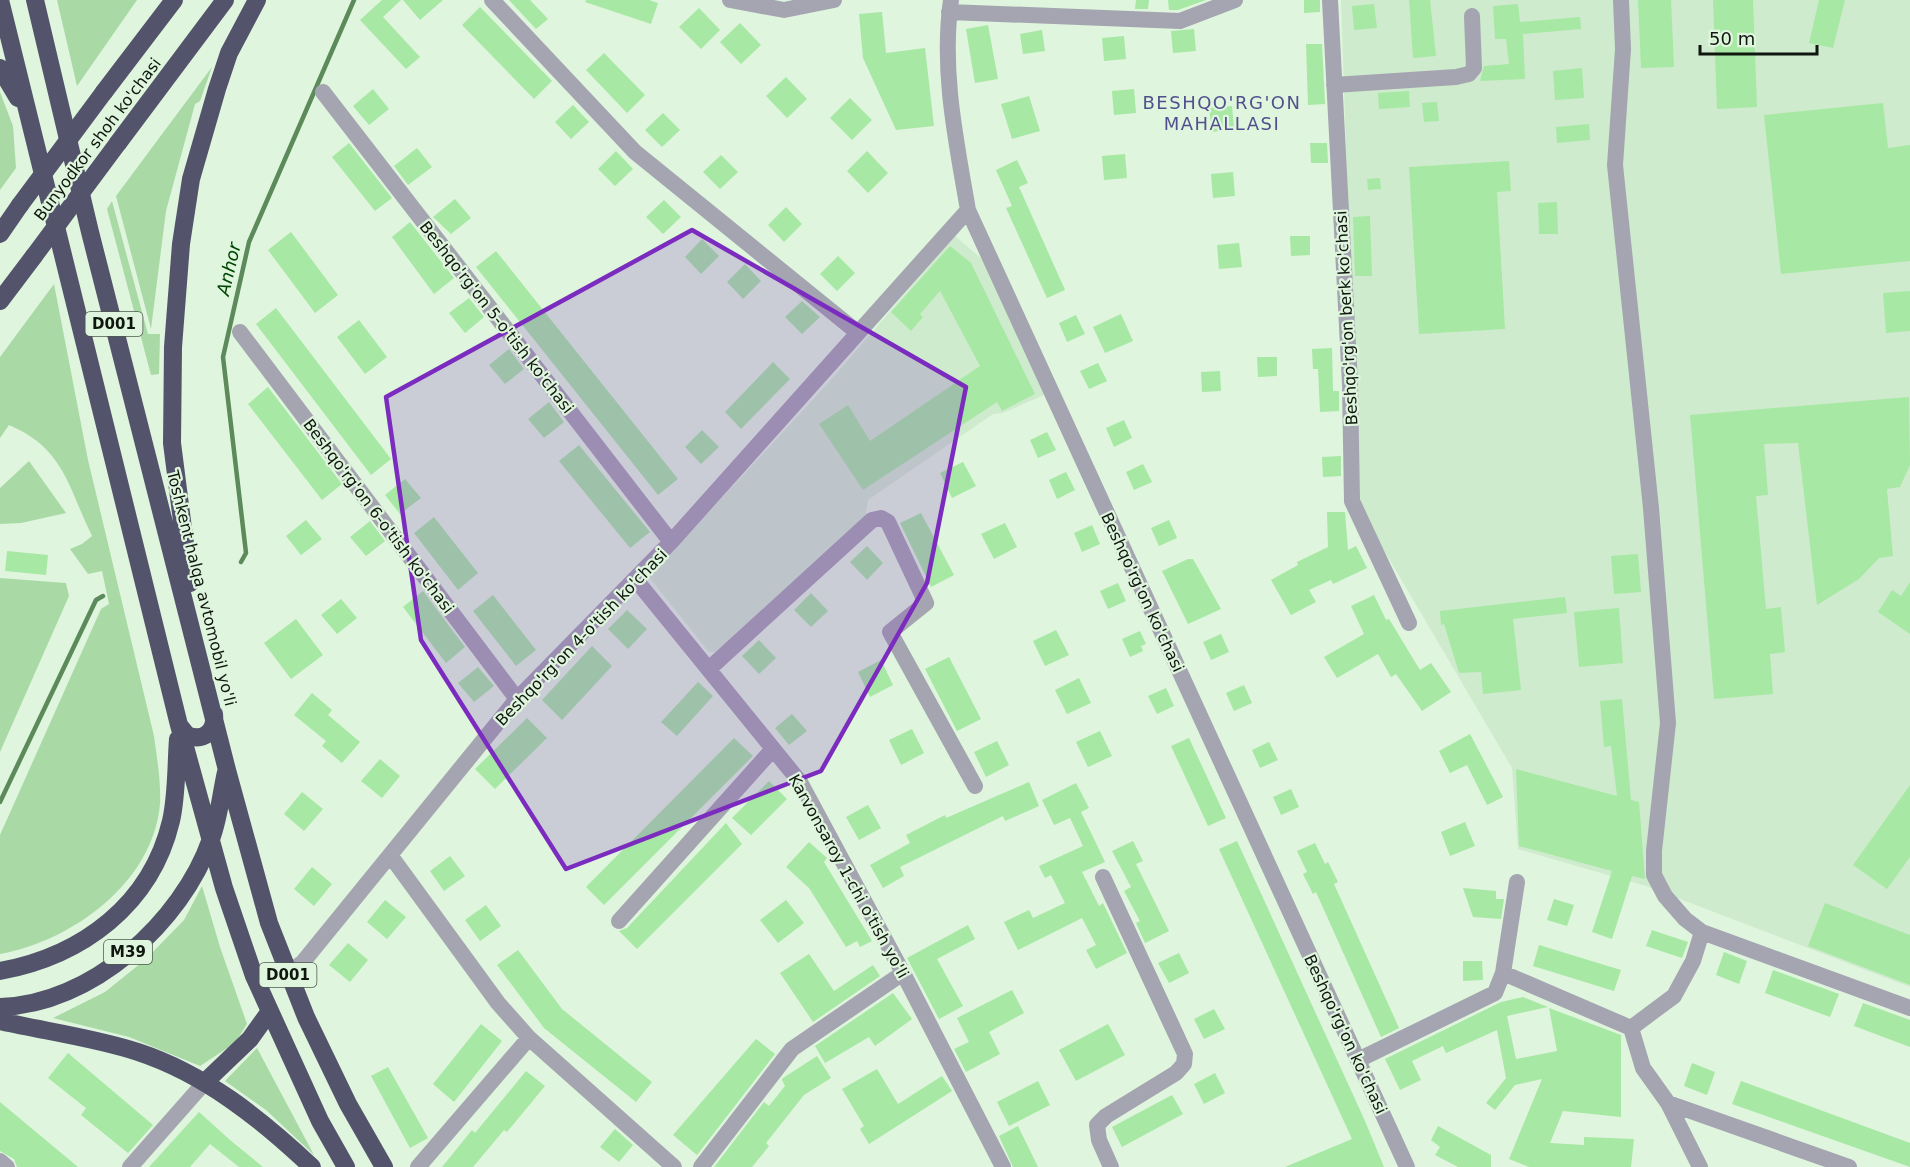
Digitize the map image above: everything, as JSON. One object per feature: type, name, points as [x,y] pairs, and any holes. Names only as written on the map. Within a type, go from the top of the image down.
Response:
[{"type":"highway","name":"D001","points":[[0,0],[179,725],[239,937],[320,1121],[346,1167]]},
{"type":"highway","name":"Toshkent halqa avtomobil yo'li","points":[[35,0],[90,232],[227,770],[269,922],[288,974],[348,1104],[384,1167]]},
{"type":"highway","name":"Bunyodkor shoh ko'chasi","points":[[0,233],[174,0]]},
{"type":"highway","name":"Bunyodkor shoh ko'chasi","points":[[0,301],[225,0]]},
{"type":"highway","points":[[197,647],[172,444],[173,347],[181,244],[191,179],[217,89],[229,53],[257,0]]},
{"type":"highway","points":[[0,68],[15,93],[36,141]]},
{"type":"highway","points":[[179,725],[187,735],[199,738],[205,736],[214,727],[214,714]]},
{"type":"highway","points":[[0,971],[27,965],[71,950],[116,917],[144,882],[157,862],[172,818],[179,725]]},
{"type":"highway","name":"M39","points":[[0,1007],[38,1001],[67,991],[96,977],[157,927],[172,910],[211,839],[227,770]]},
{"type":"highway","points":[[205,1082],[250,1039],[270,1011]]},
{"type":"highway","points":[[0,1021],[137,1052],[205,1082],[276,1133],[312,1167]]},
{"type":"street","points":[[492,0],[635,152],[857,332]]},
{"type":"street","points":[[730,0],[784,10],[834,0]]},
{"type":"street","points":[[950,6],[1180,21],[1234,0]]},
{"type":"street","name":"Beshqo'rg'on berk ko'chasi","points":[[1330,0],[1350,384],[1352,501],[1409,623]]},
{"type":"street","points":[[1621,0],[1623,49],[1616,165],[1651,508],[1668,723],[1654,851],[1654,875],[1665,896],[1685,919],[1702,932],[1910,1008]]},
{"type":"street","name":"Beshqo'rg'on ko'chasi","points":[[950,6],[950,107],[968,210],[1407,1167]]},
{"type":"street","points":[[1334,85],[1456,77],[1469,74],[1474,68],[1472,16]]},
{"type":"street","name":"Beshqo'rg'on 5-o'tish ko'chasi","points":[[323,92],[671,542]]},
{"type":"street","name":"Beshqo'rg'on 4-o'tish ko'chasi","points":[[288,974],[303,962],[517,699],[636,580],[968,210]]},
{"type":"street","name":"Beshqo'rg'on 6-o'tish ko'chasi","points":[[240,332],[517,699]]},
{"type":"street","points":[[710,668],[872,520],[880,518],[888,522],[926,603],[890,632],[975,786]]},
{"type":"street","name":"Karvonsaroy 1-chi o'tish yo'li","points":[[636,580],[710,668],[800,782],[903,973],[998,1165]]},
{"type":"street","points":[[619,921],[773,749]]},
{"type":"street","points":[[390,855],[467,964],[530,1038],[674,1167]]},
{"type":"street","points":[[1103,877],[1185,1054],[1184,1064],[1176,1073],[1106,1116],[1097,1125],[1099,1140],[1111,1167]]},
{"type":"street","points":[[1358,1060],[1495,993],[1503,973],[1517,882]]},
{"type":"street","points":[[1631,1028],[1674,996],[1693,961],[1702,932]]},
{"type":"street","points":[[701,1167],[792,1049],[903,973]]},
{"type":"street","points":[[1503,973],[1631,1028]]},
{"type":"street","points":[[1631,1028],[1643,1068],[1668,1103],[1700,1167]]},
{"type":"street","points":[[418,1167],[530,1038]]},
{"type":"street","points":[[130,1167],[205,1082]]},
{"type":"street","points":[[1668,1103],[1849,1167]]},
{"type":"street","points":[[0,1161],[8,1167]]},
{"type":"highlighted area","points":[[692,230],[966,387],[927,583],[821,771],[566,869],[421,640],[386,397]]},
{"type":"shaded area","points":[[1341,0],[1910,0],[1910,987],[1646,886],[1518,849],[1512,768],[1358,506]]},
{"type":"shaded area","points":[[955,236],[983,260],[1044,395],[1003,413],[993,414],[868,500],[865,518],[715,652],[709,652],[649,577],[830,381]]},
{"type":"green space","points":[[57,0],[137,0],[77,86]]},
{"type":"green space","points":[[212,67],[200,101],[195,104],[166,211],[151,329],[116,196]]},
{"type":"green space","points":[[0,92],[13,126],[16,168],[0,190]]},
{"type":"green space","points":[[112,201],[148,334],[160,334],[159,374],[151,375],[107,209]]},
{"type":"green space","points":[[54,284],[88,460],[154,736],[160,804],[154,833],[142,859],[125,883],[104,904],[80,922],[54,936],[27,947],[0,954],[0,835],[101,609],[109,604],[102,571],[88,574],[70,549],[82,544],[92,536],[70,485],[53,457],[27,434],[9,425],[0,438],[0,357]]},
{"type":"green space","points":[[29,461],[66,513],[21,523],[0,524],[0,488]]},
{"type":"green space","points":[[0,578],[66,583],[69,596],[0,752]]},
{"type":"green space","points":[[202,886],[247,1024],[235,1043],[200,1066],[129,1037],[53,1018],[105,992],[146,959],[184,920]]},
{"type":"green space","points":[[257,1048],[314,1155],[266,1110],[225,1081]]},
{"type":"building","points":[[382,0],[401,0],[383,17],[420,57],[406,69],[360,20]]},
{"type":"building","points":[[403,0],[443,0],[420,20]]},
{"type":"building","points":[[509,0],[530,0],[548,19],[536,29]]},
{"type":"building","points":[[586,0],[649,0],[658,3],[651,24],[585,2]]},
{"type":"building","points":[[1136,0],[1149,0],[1148,9],[1135,9]]},
{"type":"building","points":[[1168,0],[1206,0],[1178,10],[1169,10]]},
{"type":"building","points":[[1304,0],[1320,0],[1320,12],[1304,13]]},
{"type":"building","points":[[1409,0],[1430,0],[1436,56],[1413,58]]},
{"type":"building","points":[[1638,0],[1671,0],[1674,67],[1641,68]]},
{"type":"building","points":[[1713,0],[1753,0],[1757,107],[1717,109]]},
{"type":"building","points":[[1819,0],[1845,0],[1833,48],[1809,43]]},
{"type":"building","points":[[1374,4],[1377,28],[1354,30],[1352,6]]},
{"type":"building","points":[[1518,4],[1520,22],[1580,17],[1581,29],[1523,34],[1525,79],[1480,81],[1484,66],[1509,64],[1506,39],[1495,39],[1493,6]]},
{"type":"building","points":[[480,7],[552,81],[534,99],[462,25]]},
{"type":"building","points":[[699,8],[720,30],[701,49],[679,27]]},
{"type":"building","points":[[882,12],[886,53],[925,48],[934,126],[896,130],[863,58],[859,14]]},
{"type":"building","points":[[740,23],[761,45],[741,64],[720,42]]},
{"type":"building","points":[[988,25],[998,79],[975,83],[966,29]]},
{"type":"building","points":[[1194,29],[1196,51],[1173,53],[1171,31]]},
{"type":"building","points":[[1042,30],[1045,51],[1023,54],[1020,34]]},
{"type":"building","points":[[1124,36],[1126,59],[1104,61],[1102,38]]},
{"type":"building","points":[[1306,44],[1322,44],[1325,104],[1308,105]]},
{"type":"building","points":[[604,53],[645,95],[627,113],[586,70]]},
{"type":"building","points":[[1582,68],[1584,98],[1555,100],[1553,71]]},
{"type":"building","points":[[786,77],[807,99],[787,118],[766,96]]},
{"type":"building","points":[[373,89],[389,109],[369,125],[353,106]]},
{"type":"building","points":[[1134,89],[1136,113],[1114,115],[1112,91]]},
{"type":"building","points":[[1409,91],[1410,107],[1379,109],[1378,93]]},
{"type":"building","points":[[1029,96],[1040,131],[1012,139],[1001,104]]},
{"type":"building","points":[[850,98],[872,120],[852,140],[830,118]]},
{"type":"building","points":[[1437,102],[1439,121],[1424,122],[1422,103]]},
{"type":"building","points":[[1883,103],[1888,148],[1910,145],[1910,261],[1781,274],[1764,115]]},
{"type":"building","points":[[573,105],[589,122],[571,139],[555,122]]},
{"type":"building","points":[[1232,106],[1234,129],[1212,132],[1209,108]]},
{"type":"building","points":[[663,113],[680,130],[662,147],[645,130]]},
{"type":"building","points":[[1589,124],[1590,140],[1557,143],[1556,127]]},
{"type":"building","points":[[349,143],[392,198],[375,211],[332,157]]},
{"type":"building","points":[[1310,143],[1327,143],[1328,163],[1311,163]]},
{"type":"building","points":[[417,148],[432,167],[408,185],[394,166]]},
{"type":"building","points":[[616,151],[633,169],[615,186],[598,169]]},
{"type":"building","points":[[867,151],[888,173],[868,193],[847,171]]},
{"type":"building","points":[[1125,154],[1127,178],[1104,180],[1102,156]]},
{"type":"building","points":[[721,155],[738,172],[720,189],[703,172]]},
{"type":"building","points":[[1017,160],[1028,183],[1019,187],[1065,290],[1047,298],[1006,208],[1012,206],[996,170]]},
{"type":"building","points":[[1509,161],[1511,191],[1497,192],[1505,329],[1419,334],[1409,167]]},
{"type":"building","points":[[1233,172],[1235,196],[1213,198],[1211,174]]},
{"type":"building","points":[[1380,178],[1381,189],[1368,190],[1367,179]]},
{"type":"building","points":[[455,199],[471,218],[451,234],[433,217]]},
{"type":"building","points":[[664,200],[681,217],[663,234],[646,217]]},
{"type":"building","points":[[1557,202],[1558,234],[1539,234],[1538,203]]},
{"type":"building","points":[[786,207],[802,224],[784,242],[768,225]]},
{"type":"building","points":[[1370,216],[1372,276],[1355,276],[1353,217]]},
{"type":"building","points":[[410,222],[454,278],[434,294],[392,237]]},
{"type":"building","points":[[291,232],[338,295],[315,313],[268,250]]},
{"type":"building","points":[[1290,236],[1310,236],[1310,255],[1291,256]]},
{"type":"building","points":[[702,239],[719,256],[701,274],[685,257]]},
{"type":"building","points":[[1239,243],[1242,267],[1219,269],[1217,245]]},
{"type":"building","points":[[950,246],[971,263],[1035,394],[1002,411],[997,402],[863,490],[819,424],[848,405],[870,441],[980,366],[940,291],[920,314],[923,317],[911,331],[891,312]]},
{"type":"building","points":[[496,251],[678,479],[658,495],[476,267]]},
{"type":"building","points":[[838,256],[855,273],[837,291],[820,274]]},
{"type":"building","points":[[745,264],[761,281],[743,299],[727,282]]},
{"type":"building","points":[[1910,291],[1910,331],[1886,333],[1883,293]]},
{"type":"building","points":[[469,298],[484,317],[465,333],[449,313]]},
{"type":"building","points":[[802,301],[820,317],[802,334],[785,317]]},
{"type":"building","points":[[276,308],[391,459],[371,475],[256,324]]},
{"type":"building","points":[[1121,314],[1133,341],[1105,353],[1093,327]]},
{"type":"building","points":[[1076,315],[1085,334],[1067,342],[1059,323]]},
{"type":"building","points":[[359,320],[387,357],[365,374],[337,337]]},
{"type":"building","points":[[1332,348],[1333,391],[1339,391],[1339,411],[1320,412],[1318,369],[1313,369],[1312,349]]},
{"type":"building","points":[[509,349],[524,369],[505,384],[489,365]]},
{"type":"building","points":[[1257,357],[1277,357],[1277,376],[1258,377]]},
{"type":"building","points":[[773,362],[790,379],[741,429],[725,412]]},
{"type":"building","points":[[1098,363],[1107,381],[1089,389],[1080,371]]},
{"type":"building","points":[[1220,371],[1221,391],[1202,392],[1201,372]]},
{"type":"building","points":[[268,387],[342,484],[322,500],[248,404]]},
{"type":"building","points":[[1909,397],[1910,465],[1900,487],[1887,489],[1893,556],[1879,558],[1859,579],[1817,605],[1798,443],[1764,444],[1768,495],[1756,496],[1766,609],[1781,607],[1785,652],[1770,654],[1773,694],[1714,699],[1690,415]]},
{"type":"building","points":[[549,402],[564,422],[544,438],[528,419]]},
{"type":"building","points":[[1124,420],[1132,438],[1114,447],[1106,428]]},
{"type":"building","points":[[702,430],[719,447],[701,464],[685,447]]},
{"type":"building","points":[[1047,432],[1056,450],[1038,458],[1030,440]]},
{"type":"building","points":[[579,445],[650,532],[630,548],[559,461]]},
{"type":"building","points":[[1341,456],[1341,476],[1323,477],[1322,457]]},
{"type":"building","points":[[963,462],[976,486],[952,498],[940,473]]},
{"type":"building","points":[[1143,464],[1152,482],[1134,490],[1126,472]]},
{"type":"building","points":[[1066,472],[1075,490],[1057,499],[1049,480]]},
{"type":"building","points":[[405,479],[421,498],[400,514],[385,495]]},
{"type":"building","points":[[1327,512],[1345,512],[1348,550],[1356,546],[1367,568],[1333,584],[1331,580],[1309,590],[1316,602],[1291,615],[1271,580],[1298,565],[1297,562],[1328,547]]},
{"type":"building","points":[[921,513],[954,575],[931,587],[900,523]]},
{"type":"building","points":[[434,517],[478,573],[458,590],[414,533]]},
{"type":"building","points":[[306,520],[322,539],[301,555],[286,536]]},
{"type":"building","points":[[1169,520],[1177,538],[1159,546],[1151,528]]},
{"type":"building","points":[[370,521],[385,541],[366,556],[350,537]]},
{"type":"building","points":[[1005,523],[1017,547],[994,559],[981,534]]},
{"type":"building","points":[[1092,525],[1100,544],[1082,552],[1074,533]]},
{"type":"building","points":[[867,546],[883,563],[867,580],[850,562]]},
{"type":"building","points":[[7,551],[48,555],[46,575],[5,571]]},
{"type":"building","points":[[1638,554],[1641,592],[1614,594],[1611,556]]},
{"type":"building","points":[[1188,559],[1193,559],[1221,609],[1188,624],[1162,571]]},
{"type":"building","points":[[1910,582],[1910,634],[1878,612],[1892,590],[1901,596]]},
{"type":"building","points":[[1118,583],[1126,601],[1108,609],[1100,591]]},
{"type":"building","points":[[423,591],[465,647],[446,663],[403,607]]},
{"type":"building","points":[[811,593],[828,611],[811,627],[794,610]]},
{"type":"building","points":[[493,595],[536,650],[516,666],[473,611]]},
{"type":"building","points":[[1374,595],[1386,620],[1389,619],[1420,670],[1431,663],[1451,692],[1422,711],[1396,674],[1391,677],[1378,654],[1337,678],[1324,657],[1364,634],[1351,606]]},
{"type":"building","points":[[1565,597],[1567,613],[1513,619],[1521,690],[1483,694],[1481,672],[1459,673],[1444,624],[1441,625],[1440,611]]},
{"type":"building","points":[[341,599],[357,618],[337,634],[321,615]]},
{"type":"building","points":[[1619,608],[1623,663],[1579,667],[1574,612]]},
{"type":"building","points":[[627,610],[647,629],[628,649],[608,629]]},
{"type":"building","points":[[296,619],[323,655],[291,679],[264,643]]},
{"type":"building","points":[[1056,630],[1069,655],[1045,666],[1033,641]]},
{"type":"building","points":[[1140,631],[1146,644],[1141,646],[1143,651],[1130,657],[1122,639]]},
{"type":"building","points":[[1221,634],[1229,652],[1211,660],[1203,642]]},
{"type":"building","points":[[759,640],[776,658],[759,674],[742,656]]},
{"type":"building","points":[[592,646],[612,666],[562,720],[542,700]]},
{"type":"building","points":[[949,657],[981,719],[957,731],[925,669]]},
{"type":"building","points":[[881,660],[893,685],[870,697],[858,672]]},
{"type":"building","points":[[478,667],[494,686],[474,702],[458,683]]},
{"type":"building","points":[[1079,678],[1091,703],[1067,714],[1055,690]]},
{"type":"building","points":[[698,682],[713,696],[677,736],[661,722]]},
{"type":"building","points":[[1244,685],[1252,703],[1234,711],[1226,693]]},
{"type":"building","points":[[1166,688],[1174,706],[1157,714],[1148,696]]},
{"type":"building","points":[[312,693],[332,710],[328,715],[360,742],[342,763],[322,746],[326,741],[294,715]]},
{"type":"building","points":[[1622,699],[1631,800],[1639,802],[1645,879],[1632,876],[1612,939],[1592,932],[1612,871],[1519,846],[1516,769],[1617,796],[1611,746],[1604,747],[1600,701]]},
{"type":"building","points":[[792,714],[807,731],[789,745],[775,728]]},
{"type":"building","points":[[527,718],[547,738],[495,789],[475,769]]},
{"type":"building","points":[[912,729],[924,753],[901,765],[889,740]]},
{"type":"building","points":[[1100,731],[1112,756],[1088,767],[1076,742]]},
{"type":"building","points":[[1470,734],[1503,797],[1487,805],[1467,765],[1450,773],[1439,751]]},
{"type":"building","points":[[734,738],[753,756],[604,905],[586,887]]},
{"type":"building","points":[[1189,738],[1226,818],[1208,826],[1171,746]]},
{"type":"building","points":[[997,741],[1009,765],[986,777],[974,752]]},
{"type":"building","points":[[1269,742],[1278,760],[1260,768],[1252,750]]},
{"type":"building","points":[[380,759],[400,776],[382,798],[361,781]]},
{"type":"building","points":[[769,781],[787,799],[751,835],[732,818]]},
{"type":"building","points":[[1029,782],[1039,806],[1005,821],[1003,816],[900,867],[904,876],[883,888],[870,865],[910,843],[906,835],[945,815],[946,818]]},
{"type":"building","points":[[1076,783],[1089,808],[1081,812],[1105,862],[1082,872],[1099,906],[1103,903],[1127,953],[1096,969],[1086,950],[1096,945],[1082,918],[1018,950],[1004,922],[1029,910],[1033,918],[1065,903],[1051,875],[1045,878],[1039,866],[1083,846],[1070,818],[1054,825],[1042,800]]},
{"type":"building","points":[[1910,785],[1910,857],[1887,889],[1853,865]]},
{"type":"building","points":[[1291,789],[1299,807],[1281,815],[1273,797]]},
{"type":"building","points":[[302,792],[323,809],[304,831],[284,814]]},
{"type":"building","points":[[868,805],[881,828],[859,840],[846,817]]},
{"type":"building","points":[[1465,822],[1475,846],[1450,856],[1441,832]]},
{"type":"building","points":[[726,823],[742,844],[637,949],[619,931],[627,928]]},
{"type":"building","points":[[1133,841],[1143,861],[1136,864],[1169,931],[1145,943],[1136,923],[1140,921],[1124,891],[1131,887],[1112,851]]},
{"type":"building","points":[[1237,841],[1384,1167],[1285,1167],[1352,1139],[1219,849]]},
{"type":"building","points":[[809,842],[827,858],[824,862],[872,941],[860,947],[857,941],[846,947],[809,888],[786,867]]},
{"type":"building","points":[[1315,843],[1325,864],[1328,862],[1338,882],[1334,884],[1399,1028],[1381,1037],[1316,892],[1313,894],[1303,874],[1307,872],[1297,851]]},
{"type":"building","points":[[450,856],[465,876],[444,891],[430,871]]},
{"type":"building","points":[[312,867],[332,884],[314,906],[294,889]]},
{"type":"building","points":[[1463,888],[1496,891],[1496,899],[1504,899],[1501,919],[1473,917]]},
{"type":"building","points":[[1554,899],[1574,905],[1567,926],[1547,920]]},
{"type":"building","points":[[385,900],[406,917],[387,939],[367,922]]},
{"type":"building","points":[[786,900],[804,923],[778,943],[760,920]]},
{"type":"building","points":[[1825,903],[1910,935],[1910,985],[1808,946]]},
{"type":"building","points":[[486,905],[501,926],[480,941],[465,920]]},
{"type":"building","points":[[968,925],[975,939],[937,959],[963,1006],[939,1019],[907,958]]},
{"type":"building","points":[[1652,930],[1688,942],[1682,958],[1646,946]]},
{"type":"building","points":[[348,943],[368,960],[350,982],[329,965]]},
{"type":"building","points":[[1539,945],[1621,970],[1614,991],[1533,966]]},
{"type":"building","points":[[518,950],[562,1009],[652,1082],[636,1102],[544,1028],[497,965]]},
{"type":"building","points":[[1724,952],[1747,961],[1739,984],[1716,975]]},
{"type":"building","points":[[1179,953],[1189,973],[1169,983],[1158,963]]},
{"type":"building","points":[[809,954],[834,991],[873,965],[880,976],[813,1022],[780,973]]},
{"type":"building","points":[[1463,961],[1482,961],[1483,980],[1463,981]]},
{"type":"building","points":[[1773,970],[1839,994],[1830,1017],[1765,993]]},
{"type":"building","points":[[1012,990],[1024,1013],[989,1032],[1000,1054],[966,1072],[954,1049],[969,1042],[957,1018]]},
{"type":"building","points":[[893,993],[912,1019],[875,1046],[869,1037],[825,1063],[815,1046]]},
{"type":"building","points":[[1523,997],[1548,1007],[1507,1016],[1516,1059],[1557,1051],[1549,1008],[1621,1035],[1621,1117],[1563,1111],[1550,1143],[1584,1145],[1584,1137],[1634,1139],[1631,1167],[1529,1167],[1509,1159],[1542,1079],[1515,1085],[1495,1110],[1486,1103],[1506,1078],[1497,1030],[1446,1053],[1443,1046],[1412,1061],[1421,1080],[1400,1090],[1385,1059],[1501,1002]]},
{"type":"building","points":[[1863,1003],[1910,1020],[1910,1047],[1854,1026]]},
{"type":"building","points":[[1214,1009],[1225,1029],[1204,1039],[1194,1019]]},
{"type":"building","points":[[481,1024],[502,1041],[454,1102],[433,1084]]},
{"type":"building","points":[[1108,1024],[1125,1055],[1076,1081],[1059,1050]]},
{"type":"building","points":[[756,1039],[775,1054],[697,1155],[673,1135]]},
{"type":"building","points":[[68,1053],[153,1125],[128,1153],[81,1115],[86,1108],[48,1078]]},
{"type":"building","points":[[817,1056],[831,1078],[804,1095],[766,1143],[769,1146],[752,1167],[714,1167],[764,1102],[769,1106],[785,1086],[783,1078]]},
{"type":"building","points":[[1692,1063],[1715,1072],[1707,1095],[1684,1086]]},
{"type":"building","points":[[388,1067],[428,1138],[410,1148],[371,1076]]},
{"type":"building","points":[[877,1069],[898,1104],[942,1076],[952,1091],[869,1144],[860,1129],[864,1126],[842,1089]]},
{"type":"building","points":[[526,1071],[545,1086],[507,1132],[504,1130],[473,1167],[442,1167],[472,1130],[475,1133]]},
{"type":"building","points":[[1215,1073],[1225,1093],[1204,1104],[1194,1084]]},
{"type":"building","points":[[1038,1081],[1050,1105],[1009,1126],[997,1102]]},
{"type":"building","points":[[1741,1081],[1910,1143],[1910,1167],[1732,1104]]},
{"type":"building","points":[[1172,1095],[1183,1114],[1122,1147],[1112,1127]]},
{"type":"building","points":[[0,1102],[78,1167],[17,1167],[14,1159],[0,1151]]},
{"type":"building","points":[[199,1112],[263,1167],[239,1167],[210,1144],[190,1167],[149,1167]]},
{"type":"building","points":[[1018,1126],[1038,1167],[1013,1167],[999,1136]]},
{"type":"building","points":[[1438,1126],[1491,1155],[1491,1167],[1458,1167],[1435,1155],[1440,1147],[1431,1140]]},
{"type":"building","points":[[615,1129],[633,1145],[619,1162],[600,1147]]},
{"type":"waterway","name":"Anhor","points":[[241,562],[246,553],[223,357],[249,242],[354,0]]},
{"type":"waterway","name":"Anhor","points":[[0,802],[96,600],[103,596]]},
{"type":"district","name":"BESHQO'RG'ON MAHALLASI","points":[[1222,113]]}]
